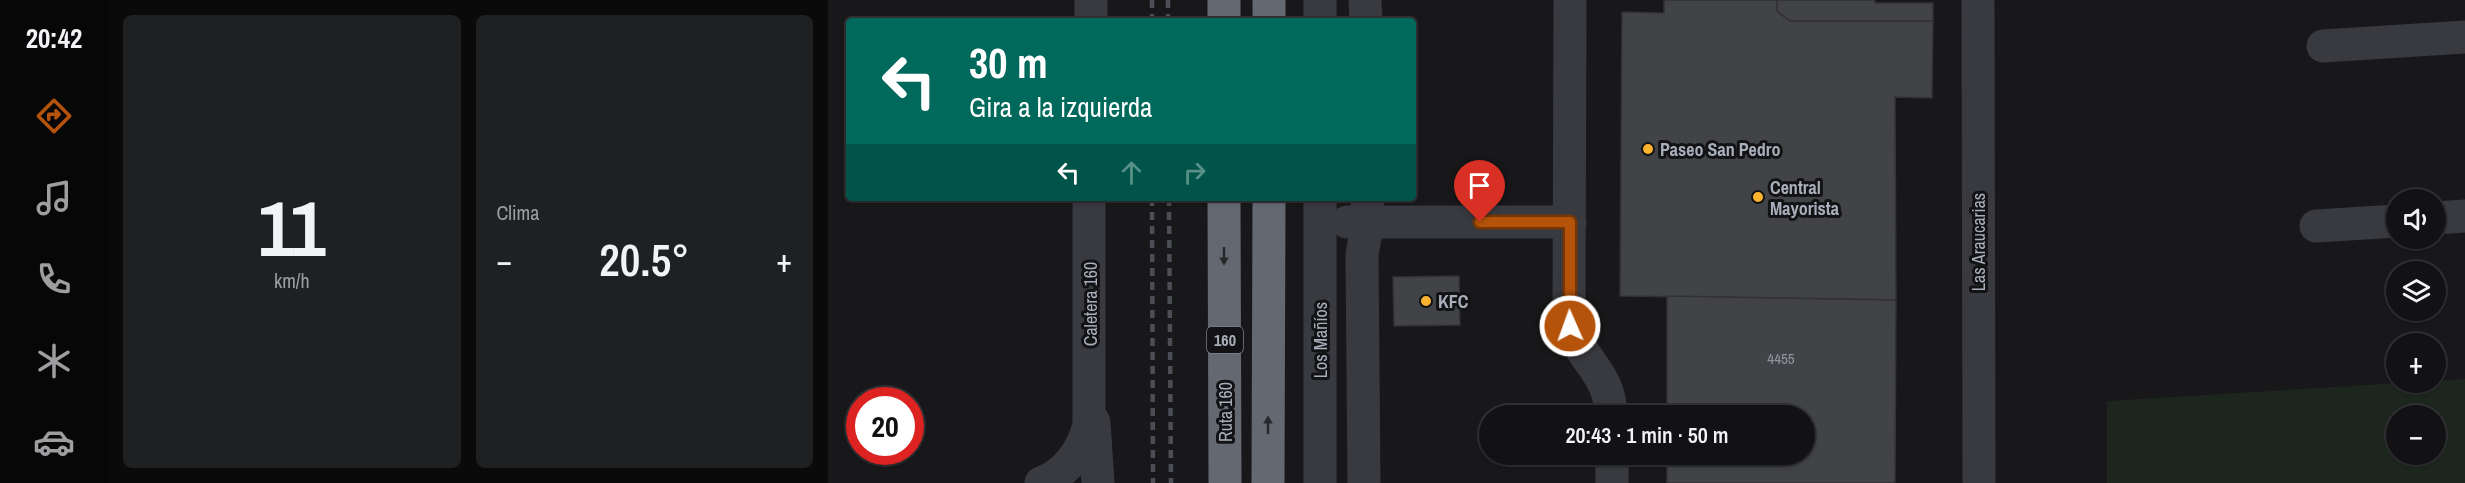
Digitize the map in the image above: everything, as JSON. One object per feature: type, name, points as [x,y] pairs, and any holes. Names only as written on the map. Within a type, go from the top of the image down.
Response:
[{"type":"highway","points":[[1224,0],[1224,18]]},
{"type":"highway","points":[[1269,0],[1269,18]]},
{"type":"highway","name":"Ruta 160","points":[[1224,201],[1225,483]]},
{"type":"highway","name":"160","points":[[1268,483],[1269,201]]},
{"type":"street","points":[[1091,0],[1091,18]]},
{"type":"street","points":[[1320,0],[1320,18]]},
{"type":"street","points":[[1365,0],[1366,18]]},
{"type":"street","points":[[1570,0],[1569,319],[1571,332],[1606,385],[1611,405]]},
{"type":"street","name":"Las Araucarias","points":[[1978,0],[1978,483]]},
{"type":"street","points":[[2323,46],[2465,37]]},
{"type":"street","name":"Caletera 160","points":[[1041,483],[1061,471],[1076,456],[1085,440],[1090,410],[1089,201]]},
{"type":"street","points":[[1320,210],[1368,210],[1570,222]]},
{"type":"street","name":"Los Mañíos","points":[[1320,210],[1320,483]]},
{"type":"street","points":[[1364,483],[1362,254],[1368,210]]},
{"type":"street","points":[[2446,217],[2465,216]]},
{"type":"street","points":[[2316,226],[2386,222]]},
{"type":"street","name":"Caletera 160","points":[[1090,410],[1097,435],[1098,483]]},
{"type":"street","points":[[1612,465],[1612,483]]},
{"type":"shaded area","points":[[2465,379],[2465,483],[2107,483],[2107,401],[2386,384],[2386,393],[2446,393],[2446,380]]},
{"type":"building","name":"Central Mayorista","points":[[1664,0],[1777,0],[1777,11],[1790,21],[1933,21],[1932,98],[1895,97],[1896,300],[1620,296],[1622,12],[1664,13]]},
{"type":"building","points":[[1777,0],[1875,0],[1875,3],[1933,3],[1933,21],[1790,21],[1777,11]]},
{"type":"building","name":"KFC","points":[[1459,276],[1460,325],[1394,326],[1393,277]]},
{"type":"building","points":[[1667,296],[1896,300],[1895,483],[1667,483],[1667,465],[1815,465],[1815,405],[1667,405]]},
{"type":"railway","points":[[1152,0],[1152,18]]},
{"type":"railway","points":[[1168,0],[1168,18]]},
{"type":"railway","points":[[1152,201],[1153,483]]},
{"type":"railway","points":[[1169,201],[1171,483]]},
{"type":"place","name":"Paseo San Pedro","points":[[1648,149]]},
{"type":"place","name":"Central Mayorista","points":[[1758,197]]},
{"type":"place","name":"KFC","points":[[1426,301]]},
{"type":"route","points":[[1480,222],[1570,222],[1570,326]]}]
